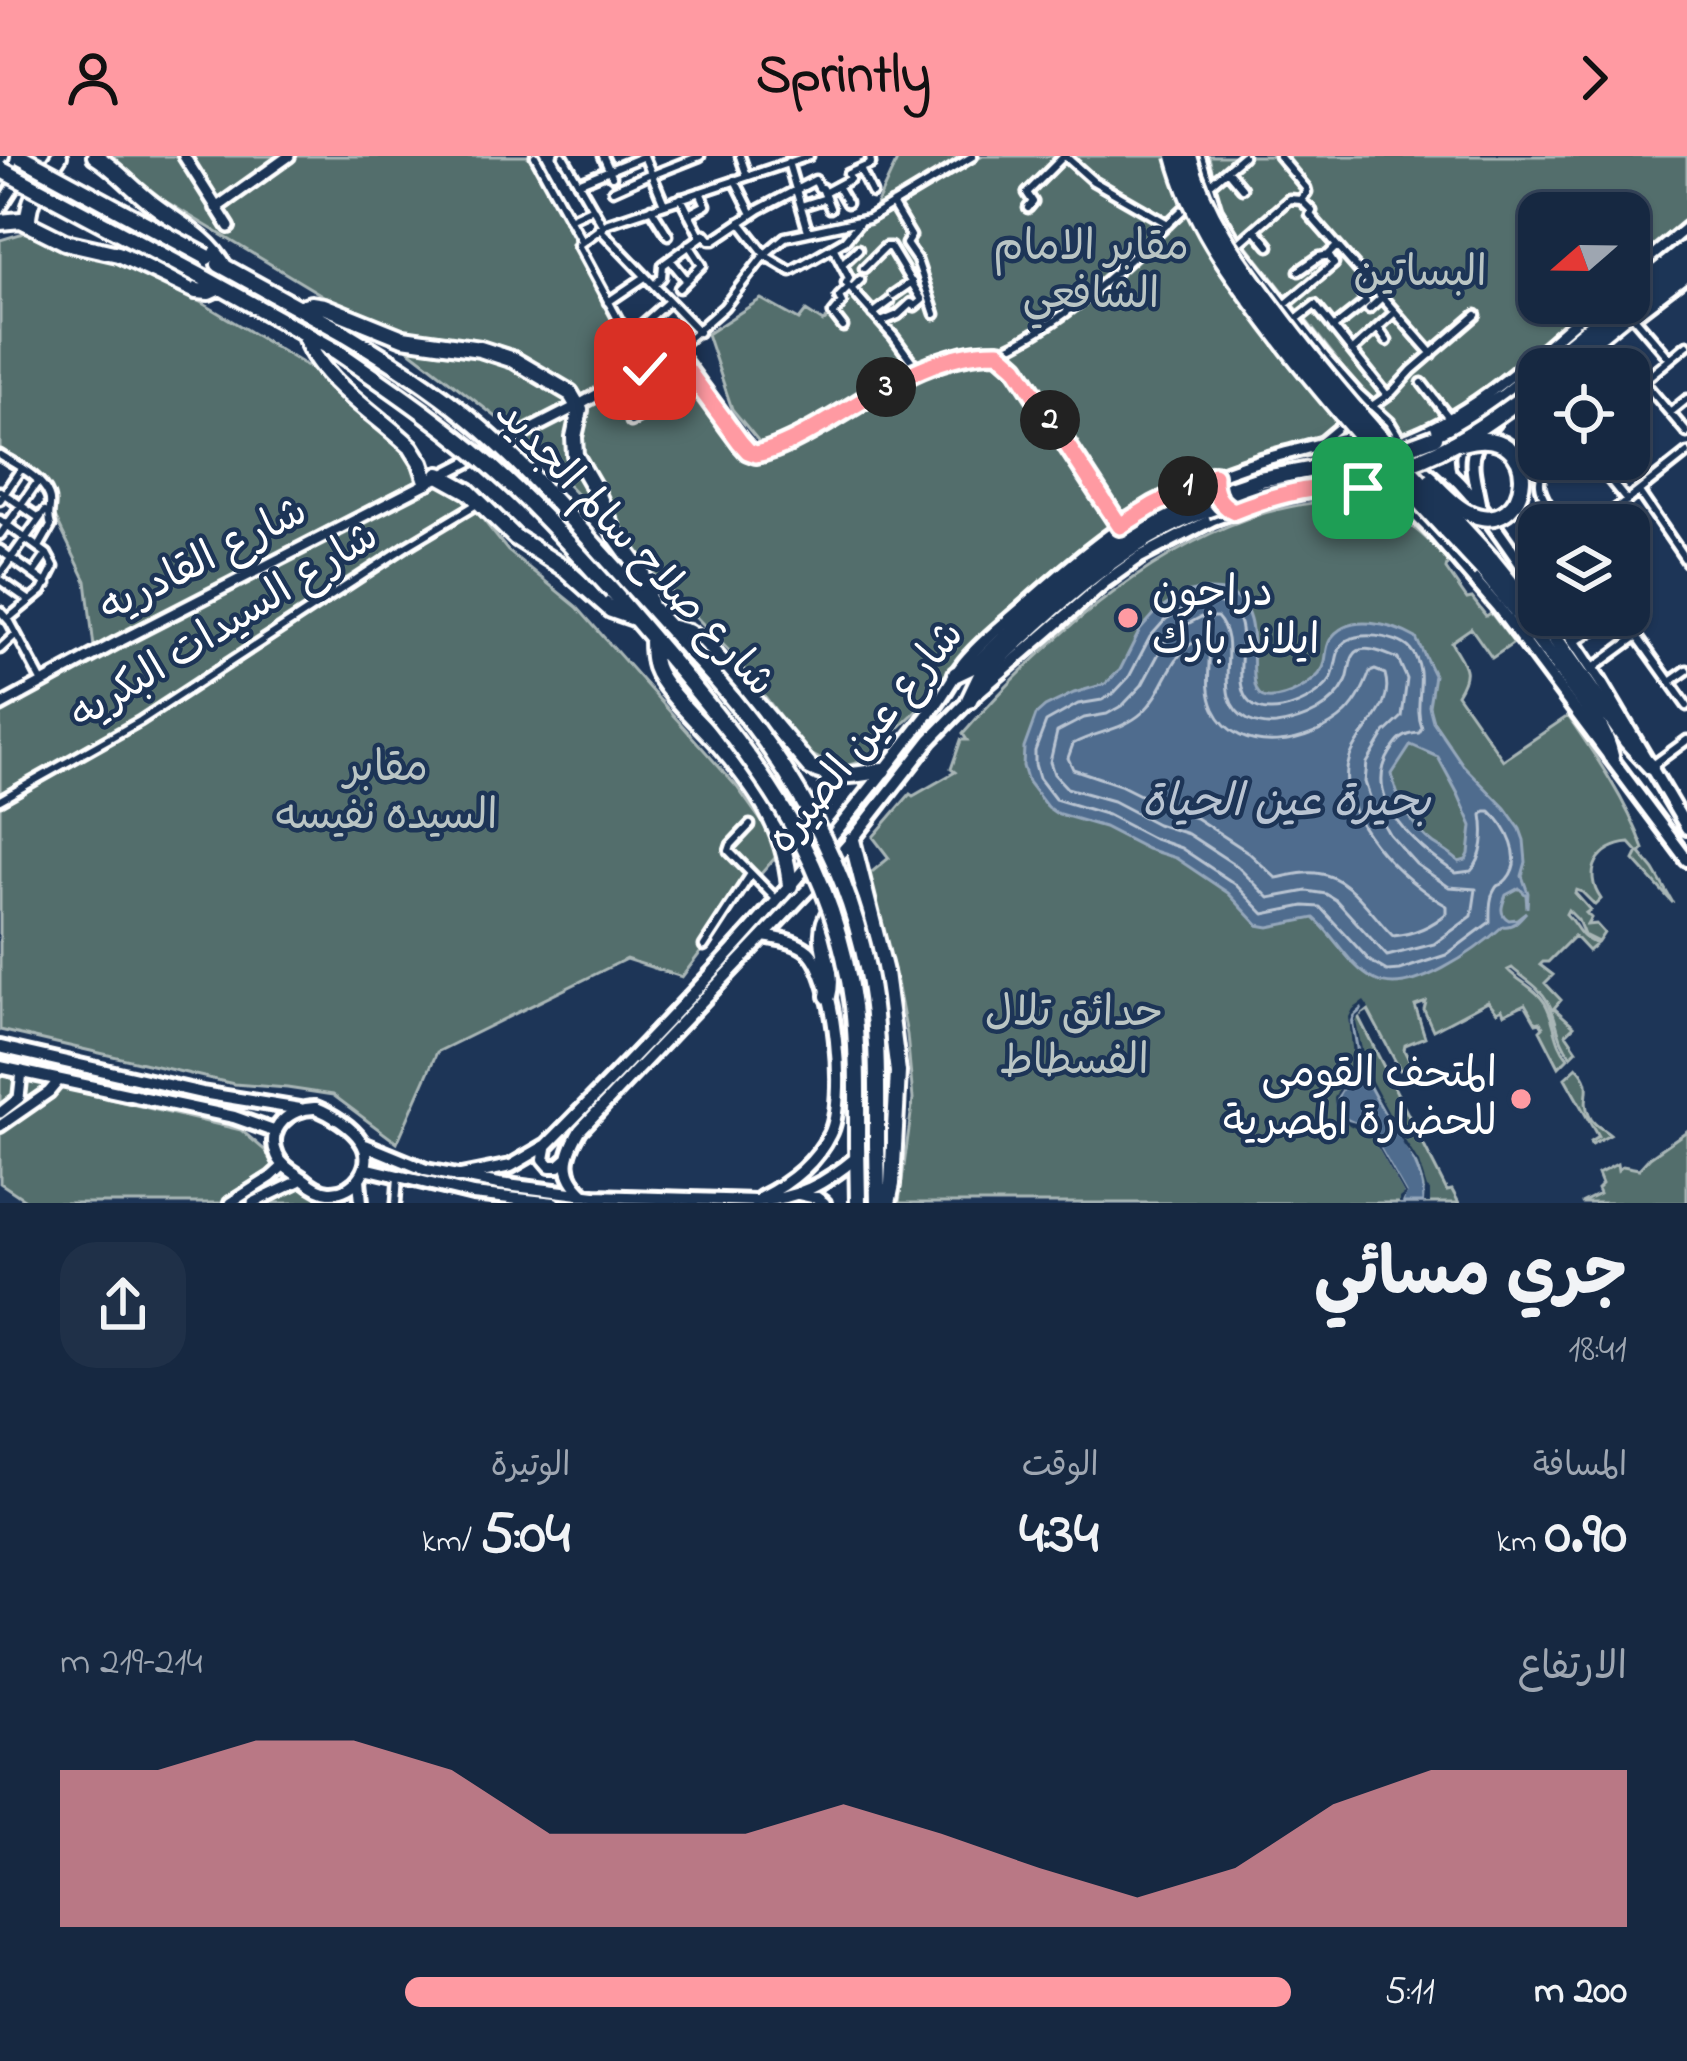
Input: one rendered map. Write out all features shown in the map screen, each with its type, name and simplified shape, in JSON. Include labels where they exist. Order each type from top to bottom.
[{"type":"highway","name":"شارع صلاح سالم الجديد","points":[[20,156],[346,334],[471,419],[532,477],[731,697],[782,767],[814,824],[850,904],[863,948],[877,1061],[878,1203]]},
{"type":"highway","points":[[14,222],[28,209],[59,156]]},
{"type":"highway","points":[[95,156],[201,237],[224,266]]},
{"type":"highway","points":[[1173,156],[1201,227],[1246,295],[1331,404],[1552,634],[1627,742],[1651,767]]},
{"type":"highway","points":[[1189,156],[1205,205],[1231,250],[1316,364],[1396,442],[1593,716],[1611,756]]},
{"type":"highway","name":"شارع صلاح سالم الجديد","points":[[0,169],[336,351],[436,421],[528,500],[732,733],[771,787],[806,850],[842,950],[853,1006],[858,1203]]},
{"type":"highway","points":[[3,203],[14,222],[65,242],[128,258],[196,291],[220,287]]},
{"type":"highway","points":[[1650,279],[1687,248]]},
{"type":"highway","points":[[1587,348],[1687,263]]},
{"type":"highway","points":[[298,308],[324,306],[403,338],[501,355],[570,393],[579,405],[573,443],[577,461],[616,537],[642,573],[650,606]]},
{"type":"highway","points":[[956,674],[977,664],[1096,556],[1136,530],[1178,508],[1241,485],[1381,457],[1435,437],[1505,395],[1594,324]]},
{"type":"highway","points":[[304,333],[323,370],[411,447],[433,478],[454,482],[515,537],[566,569],[611,610],[634,618]]},
{"type":"highway","points":[[1440,450],[1518,401]]},
{"type":"highway","points":[[968,700],[985,673],[1126,550],[1163,528],[1245,496],[1366,475],[1404,465],[1440,450],[1475,440],[1505,446],[1516,455],[1523,484],[1518,499],[1494,516],[1470,514],[1455,504],[1407,459],[1396,442]]},
{"type":"highway","points":[[669,627],[700,639],[810,767],[829,775],[850,776],[884,770]]},
{"type":"highway","points":[[652,639],[653,660],[661,678],[735,764],[780,834],[790,886]]},
{"type":"highway","points":[[780,834],[797,826],[826,795],[829,775]]},
{"type":"highway","points":[[852,840],[888,986],[898,1072],[888,1203]]},
{"type":"highway","points":[[828,996],[831,979],[821,935],[823,922],[844,895],[859,897],[870,910]]},
{"type":"main road","points":[[1479,507],[1471,460],[1498,418]]},
{"type":"main road","name":"شارع عين الصيره","points":[[456,1177],[511,1166],[547,1144],[790,886],[968,657],[1084,553],[1154,505],[1214,475],[1356,437],[1396,442]]},
{"type":"main road","points":[[1396,442],[1428,455],[1451,476],[1518,562]]},
{"type":"main road","points":[[1312,447],[1323,466],[1323,488]]},
{"type":"main road","points":[[1214,475],[1215,493],[1234,511]]},
{"type":"main road","points":[[1409,508],[1428,510],[1441,503],[1451,476]]},
{"type":"main road","name":"شارع عين الصيره","points":[[568,1158],[580,1130],[852,840],[930,740],[968,700],[1122,570],[1190,530],[1275,497],[1323,488],[1363,488],[1409,508]]},
{"type":"main road","points":[[1409,508],[1484,589],[1687,860]]},
{"type":"main road","points":[[1571,636],[1687,828]]},
{"type":"main road","points":[[755,1201],[802,1170],[822,1147],[838,1106],[822,973],[809,952],[764,936]]},
{"type":"main road","points":[[0,1047],[202,1093],[316,1108],[363,1144],[362,1203]]},
{"type":"main road","points":[[0,1067],[219,1114],[276,1132]]},
{"type":"main road","points":[[299,1109],[276,1132],[275,1150],[284,1165],[340,1197],[362,1173]]},
{"type":"main road","points":[[363,1144],[408,1164],[456,1177],[585,1195],[755,1201],[800,1194],[827,1181],[857,1151]]},
{"type":"main road","points":[[547,1144],[543,1156],[547,1165],[559,1166],[568,1158]]},
{"type":"main road","points":[[568,1158],[572,1182],[585,1195]]},
{"type":"main road","points":[[362,1173],[399,1174],[473,1194],[554,1203]]},
{"type":"main road","points":[[800,1194],[824,1203]]},
{"type":"street","points":[[3,203],[33,156]]},
{"type":"street","points":[[184,156],[229,227]]},
{"type":"street","points":[[216,208],[290,156]]},
{"type":"street","points":[[535,156],[645,369]]},
{"type":"street","points":[[563,156],[601,227],[699,332]]},
{"type":"street","points":[[603,156],[611,173]]},
{"type":"street","points":[[578,183],[644,156],[664,204]]},
{"type":"street","points":[[740,156],[747,176]]},
{"type":"street","points":[[773,156],[777,166]]},
{"type":"street","points":[[580,244],[601,227],[809,156]]},
{"type":"street","points":[[801,206],[871,164],[870,156]]},
{"type":"street","points":[[740,222],[765,255],[791,271],[844,240],[860,222],[973,156]]},
{"type":"street","points":[[1028,208],[1033,202],[1027,193],[1064,156],[1093,181],[1168,224]]},
{"type":"street","points":[[1173,156],[1188,205],[1224,271],[1340,418],[1340,426],[1312,447]]},
{"type":"street","points":[[1202,156],[1217,209],[1238,244],[1338,371],[1390,422],[1396,442],[1450,419],[1572,324]]},
{"type":"street","points":[[860,222],[785,237],[724,307],[674,352],[748,451],[756,454],[808,433],[919,370],[958,355],[999,352],[1043,330],[1121,267],[1243,156]]},
{"type":"street","points":[[1279,156],[1306,188],[1301,200]]},
{"type":"street","points":[[613,190],[696,157]]},
{"type":"street","points":[[792,159],[808,231]]},
{"type":"street","points":[[860,169],[872,193]]},
{"type":"street","points":[[1227,170],[1242,188]]},
{"type":"street","points":[[735,180],[752,214]]},
{"type":"street","points":[[653,285],[663,275],[662,267],[700,236],[714,240],[815,180],[830,208]]},
{"type":"street","points":[[837,186],[847,203]]},
{"type":"street","points":[[689,214],[706,205],[700,192]]},
{"type":"street","points":[[681,198],[700,236]]},
{"type":"street","points":[[1238,244],[1288,199],[1301,200],[1432,354]]},
{"type":"street","points":[[892,204],[911,236],[906,244],[917,260],[925,298]]},
{"type":"street","points":[[569,219],[593,208]]},
{"type":"street","points":[[651,208],[668,236]]},
{"type":"street","points":[[644,228],[658,219]]},
{"type":"street","points":[[1650,257],[1687,226]]},
{"type":"street","points":[[1255,229],[1268,246]]},
{"type":"street","points":[[679,288],[703,264],[689,245]]},
{"type":"street","points":[[1299,271],[1337,246]]},
{"type":"street","points":[[833,247],[850,278],[846,283],[919,370]]},
{"type":"street","points":[[864,268],[890,247],[935,314]]},
{"type":"street","points":[[842,264],[858,249]]},
{"type":"street","points":[[1286,305],[1334,264],[1329,255]]},
{"type":"street","points":[[670,260],[684,277]]},
{"type":"street","points":[[1650,303],[1687,275]]},
{"type":"street","points":[[608,302],[646,277]]},
{"type":"street","points":[[843,327],[832,314],[842,304],[839,297],[860,280]]},
{"type":"street","points":[[873,314],[912,282]]},
{"type":"street","points":[[1334,328],[1366,302],[1361,292],[1370,283]]},
{"type":"street","points":[[1370,309],[1382,297]]},
{"type":"street","points":[[880,322],[925,298]]},
{"type":"street","points":[[628,337],[670,301]]},
{"type":"street","points":[[1297,320],[1313,305],[1390,394]]},
{"type":"street","points":[[1352,351],[1395,312]]},
{"type":"street","points":[[1372,406],[1476,315]]},
{"type":"street","points":[[1590,348],[1622,324]]},
{"type":"street","points":[[1640,324],[1670,359]]},
{"type":"street","points":[[1378,328],[1388,340]]},
{"type":"street","points":[[1650,375],[1687,345]]},
{"type":"street","name":"شارع القادريه","points":[[0,706],[674,352]]},
{"type":"street","points":[[999,352],[1016,367],[1120,526]]},
{"type":"street","points":[[1422,382],[1450,419]]},
{"type":"street","points":[[631,422],[698,386]]},
{"type":"street","points":[[1650,389],[1687,434]]},
{"type":"street","points":[[1670,413],[1687,399]]},
{"type":"street","points":[[1451,476],[1448,450],[1455,435],[1476,422],[1498,418],[1518,403]]},
{"type":"street","points":[[1624,504],[1687,453]]},
{"type":"street","points":[[1,458],[38,481],[47,493],[51,526],[39,547]]},
{"type":"street","points":[[21,469],[1,495],[39,518]]},
{"type":"street","points":[[1610,480],[1628,501]]},
{"type":"street","points":[[0,535],[4,522],[38,481]]},
{"type":"street","points":[[1639,492],[1687,562]]},
{"type":"street","name":"شارع السيدات البكريه","points":[[0,800],[140,722],[480,502]]},
{"type":"street","points":[[30,601],[0,577],[51,503]]},
{"type":"street","points":[[4,522],[47,554],[54,567],[47,584],[30,601],[3,616],[42,682]]},
{"type":"street","points":[[0,550],[47,584]]},
{"type":"street","points":[[33,574],[47,554]]},
{"type":"street","points":[[0,649],[16,634]]},
{"type":"street","points":[[1575,642],[1585,636]]},
{"type":"street","points":[[1592,669],[1637,636],[1687,706]]},
{"type":"street","points":[[1670,682],[1687,670]]},
{"type":"street","points":[[1651,767],[1687,740]]},
{"type":"street","points":[[750,825],[729,848],[777,900]]},
{"type":"street","points":[[704,946],[752,874]]},
{"type":"street","points":[[0,1113],[19,1098],[22,1071]]},
{"type":"street","points":[[0,1126],[59,1080]]},
{"type":"street","points":[[230,1203],[284,1165]]},
{"type":"street","points":[[396,1203],[399,1174]]},
{"type":"street","points":[[253,1203],[303,1179]]},
{"type":"green space","points":[[108,156],[528,156],[638,366],[513,430],[395,339],[165,201]]},
{"type":"green space","name":"مقابر الامام الشافعي","points":[[899,156],[1168,156],[1184,197],[1304,379],[1340,423],[1296,447],[1214,469],[1121,520],[1014,359],[978,348],[761,444],[732,409],[707,334],[761,299],[799,320],[806,311],[823,322],[843,306],[853,238],[868,223]]},
{"type":"green space","name":"البساتين","points":[[1209,156],[1687,156],[1687,226],[1650,257],[1650,192],[1518,192],[1518,324],[1568,324],[1537,348],[1518,348],[1518,363],[1454,414],[1401,441],[1243,240],[1219,201]]},
{"type":"green space","points":[[30,231],[66,247],[142,267],[315,371],[427,475],[94,647],[86,581],[34,473],[0,450],[0,240]]},
{"type":"green space","points":[[964,355],[1001,355],[1010,362],[1116,527],[1083,552],[864,761],[845,766],[831,765],[807,752],[735,657],[521,437],[672,362],[756,456],[884,399],[937,365]]},
{"type":"green space","name":"مقابر السيده نفيسه","points":[[438,483],[465,497],[508,551],[577,607],[737,787],[782,850],[682,977],[626,959],[437,1052],[397,1143],[333,1095],[234,1084],[0,1030],[0,712],[424,484]]},
{"type":"green space","name":"حدائق تلال الفسطاط","points":[[1345,501],[1363,510],[1365,503],[1411,526],[1448,561],[1446,569],[1467,599],[1472,598],[1486,616],[1491,613],[1514,643],[1492,658],[1471,628],[1451,642],[1465,672],[1457,694],[1503,760],[1568,716],[1620,796],[1644,849],[1640,853],[1673,903],[1634,860],[1638,852],[1630,843],[1610,849],[1597,862],[1593,879],[1601,899],[1595,905],[1576,890],[1590,910],[1587,925],[1596,924],[1604,933],[1598,942],[1584,935],[1568,910],[1566,914],[1582,934],[1596,944],[1588,951],[1574,936],[1540,965],[1553,975],[1545,983],[1561,1000],[1554,1008],[1574,1026],[1566,1034],[1577,1050],[1571,1056],[1544,996],[1512,968],[1508,970],[1545,1003],[1568,1058],[1559,1067],[1540,1030],[1543,1027],[1525,1004],[1504,1014],[1488,1001],[1433,1030],[1424,1010],[1426,1002],[1415,1006],[1425,1037],[1405,1045],[1411,1064],[1400,1070],[1368,1010],[1358,1016],[1447,1191],[1452,1190],[1459,1203],[899,1203],[913,1099],[896,977],[868,875],[889,858],[873,837],[910,794],[955,772],[951,769],[961,740],[967,740],[963,734],[999,694],[1133,578],[1236,523],[1290,507]]},
{"type":"green space","points":[[1577,1067],[1586,1081],[1589,1115],[1610,1135],[1591,1145],[1598,1137],[1565,1078]]},
{"type":"green space","points":[[0,1073],[241,1130],[327,1203],[30,1203],[0,1183]]},
{"type":"green space","points":[[1687,1131],[1687,1203],[1581,1203],[1599,1194],[1598,1174],[1617,1164],[1618,1170],[1623,1166],[1639,1169]]},
{"type":"water","name":"بحيرة عين الحياة","points":[[1221,590],[1241,602],[1252,633],[1255,683],[1267,698],[1290,693],[1314,679],[1323,668],[1330,640],[1348,626],[1383,625],[1416,638],[1434,675],[1429,706],[1433,721],[1463,765],[1520,829],[1526,862],[1522,876],[1528,893],[1527,908],[1526,895],[1519,888],[1506,895],[1502,909],[1509,920],[1526,912],[1513,924],[1503,926],[1443,968],[1390,984],[1358,968],[1314,918],[1258,925],[1228,893],[1176,858],[1047,807],[1028,782],[1023,766],[1036,715],[1074,693],[1105,684],[1120,670],[1140,630],[1157,611],[1186,593]],"holes":[[[1411,745],[1438,757],[1472,826],[1469,854],[1459,862],[1413,822],[1392,774]]]},
{"type":"water","points":[[1362,1007],[1354,1023],[1365,1073],[1418,1170],[1424,1203],[1402,1203],[1405,1193],[1367,1126],[1349,1121],[1337,1108],[1338,1096],[1356,1065],[1351,1021]]},
{"type":"pier","points":[[1364,1001],[1369,1008],[1356,1022],[1367,1072],[1419,1163],[1430,1203],[1424,1203],[1418,1165],[1363,1071],[1354,1023],[1362,1007],[1351,1021],[1354,1071],[1336,1104],[1348,1121],[1367,1126],[1406,1194],[1402,1203],[1399,1198],[1404,1194],[1366,1127],[1349,1125],[1335,1110],[1334,1097],[1353,1058],[1349,1017]]},
{"type":"place","name":"دراجون ايلاند بارك","points":[[1128,618]]},
{"type":"place","name":"المتحف القومى للحضارة المصرية","points":[[1521,1099]]},
{"type":"route","points":[[645,369],[674,352],[740,442],[756,454],[808,433],[931,364],[973,352],[999,352],[1012,361],[1120,526],[1214,475],[1215,493],[1234,511],[1323,488],[1363,488]]}]
